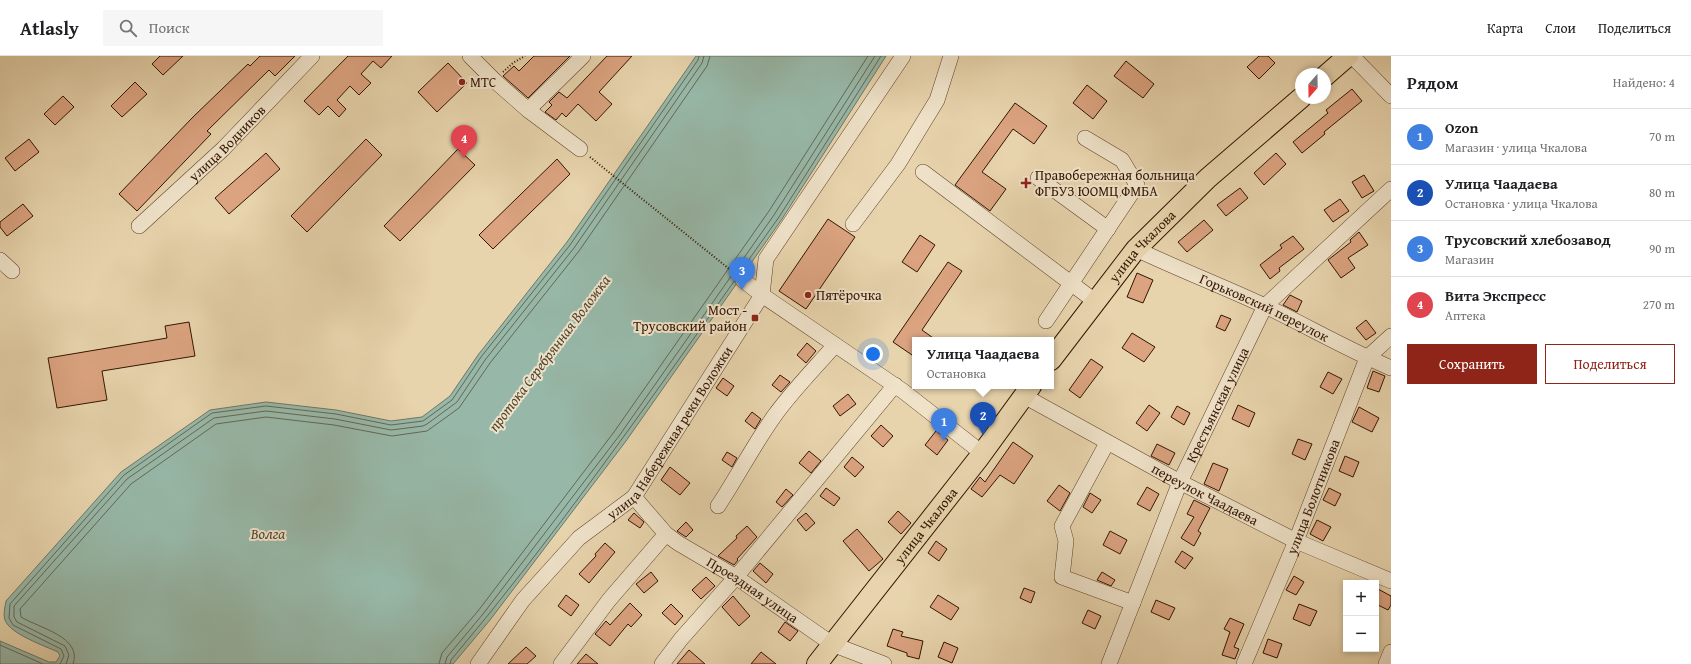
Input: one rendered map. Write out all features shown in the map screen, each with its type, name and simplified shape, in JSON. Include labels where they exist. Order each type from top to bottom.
[{"type":"main road","points":[[1331,71],[1348,56]]},
{"type":"main road","name":"улица Чкалова","points":[[1054,356],[1136,249],[1208,178],[1295,103]]},
{"type":"main road","name":"улица Чкалова","points":[[817,664],[982,453],[1027,391]]},
{"type":"street","name":"улица Водников","points":[[139,226],[223,148],[312,56]]},
{"type":"street","points":[[470,56],[495,81],[528,110],[580,149]]},
{"type":"street","points":[[528,110],[582,56]]},
{"type":"street","name":"улица Набережная реки Воложки","points":[[478,664],[523,600],[580,538],[634,497],[762,295],[766,259],[903,56]]},
{"type":"street","points":[[853,224],[898,164],[937,100],[951,56]]},
{"type":"street","points":[[1352,56],[1391,96]]},
{"type":"street","points":[[1046,321],[1136,185],[1122,160],[1085,138]]},
{"type":"street","points":[[923,172],[1096,302]]},
{"type":"street","points":[[1038,178],[1108,229]]},
{"type":"street","name":"Крестьянская улица","points":[[1109,664],[1180,482],[1265,306],[1391,189]]},
{"type":"street","name":"Горьковский переулок","points":[[1136,249],[1265,306],[1366,358],[1391,368]]},
{"type":"street","points":[[0,260],[12,271]]},
{"type":"street","points":[[743,280],[762,295],[895,385],[982,453]]},
{"type":"street","name":"улица Болотникова","points":[[1244,664],[1296,541],[1366,358],[1391,336]]},
{"type":"street","points":[[718,506],[749,454],[776,414],[835,345]]},
{"type":"street","points":[[662,664],[681,639],[736,577],[895,385]]},
{"type":"street","name":"переулок Чаадаева","points":[[1027,391],[1107,443],[1180,482],[1296,541],[1391,581]]},
{"type":"street","points":[[1107,443],[1062,526],[1066,541],[1062,577],[1133,603]]},
{"type":"street","name":"Проездная улица","points":[[634,497],[666,534],[736,577],[832,644],[884,664]]},
{"type":"street","points":[[561,664],[609,600],[666,534]]},
{"type":"street","points":[[1386,664],[1391,652]]},
{"type":"path","points":[[495,81],[511,64],[524,56]]},
{"type":"path","points":[[580,149],[743,280]]},
{"type":"water","name":"Волга","points":[[696,56],[886,56],[782,219],[626,441],[490,620],[453,664],[0,664],[0,641],[49,662],[56,662],[60,656],[58,652],[28,639],[8,625],[4,615],[6,601],[121,472],[210,410],[266,402],[336,410],[391,421],[422,417],[450,396],[478,355],[567,242]]},
{"type":"building","points":[[160,56],[183,56],[163,75],[152,64]]},
{"type":"building","points":[[260,56],[295,56],[275,76],[269,70],[207,131],[211,134],[137,211],[119,194],[193,117],[248,64],[250,66]]},
{"type":"building","points":[[348,56],[392,56],[381,68],[373,61],[361,74],[371,83],[359,95],[350,86],[337,100],[346,109],[339,117],[328,106],[319,115],[304,101]]},
{"type":"building","points":[[534,56],[570,56],[528,98],[503,76],[514,66],[519,71]]},
{"type":"building","points":[[607,56],[632,56],[599,92],[612,104],[596,121],[578,104],[566,117],[562,113],[556,120],[545,112],[552,105],[549,102],[559,92],[567,98]]},
{"type":"building","points":[[1259,56],[1268,56],[1275,63],[1259,79],[1247,67]]},
{"type":"building","points":[[1126,61],[1154,84],[1143,98],[1114,76]]},
{"type":"building","points":[[448,63],[467,83],[437,112],[418,92]]},
{"type":"building","points":[[135,82],[147,94],[122,117],[111,106]]},
{"type":"building","points":[[1087,85],[1107,101],[1093,119],[1073,103]]},
{"type":"building","points":[[1352,89],[1362,101],[1324,132],[1325,134],[1302,153],[1293,142],[1328,113],[1326,110]]},
{"type":"building","points":[[63,96],[74,107],[55,125],[44,114]]},
{"type":"building","points":[[1015,103],[1047,126],[1034,144],[1013,129],[982,172],[1006,189],[990,211],[955,185]]},
{"type":"building","points":[[29,139],[39,152],[15,171],[5,158]]},
{"type":"building","points":[[366,139],[382,155],[307,232],[291,216]]},
{"type":"building","points":[[458,149],[475,165],[400,241],[384,226]]},
{"type":"building","points":[[266,153],[280,169],[229,214],[215,198]]},
{"type":"building","points":[[1276,153],[1286,164],[1264,185],[1254,173]]},
{"type":"building","points":[[557,159],[570,174],[493,249],[479,235]]},
{"type":"building","points":[[1364,175],[1374,191],[1362,198],[1352,182]]},
{"type":"building","points":[[1240,188],[1248,198],[1226,216],[1217,205]]},
{"type":"building","points":[[1340,199],[1349,211],[1333,222],[1324,210]]},
{"type":"building","points":[[23,204],[33,216],[7,236],[0,227],[0,222]]},
{"type":"building","points":[[828,219],[855,237],[806,309],[779,291]]},
{"type":"building","points":[[1204,220],[1213,230],[1187,252],[1178,242]]},
{"type":"building","points":[[1359,232],[1368,245],[1348,258],[1355,268],[1341,278],[1328,260],[1351,242],[1350,240]]},
{"type":"building","points":[[920,235],[935,245],[917,272],[902,262]]},
{"type":"building","points":[[1293,236],[1304,249],[1279,268],[1280,271],[1270,279],[1260,265],[1282,248],[1280,245]]},
{"type":"building","points":[[948,262],[962,271],[922,330],[932,337],[912,337],[912,355],[893,342]]},
{"type":"building","points":[[1137,273],[1153,280],[1143,303],[1127,297]]},
{"type":"building","points":[[1290,295],[1302,301],[1297,312],[1283,305]]},
{"type":"building","points":[[1221,315],[1231,319],[1225,331],[1216,327]]},
{"type":"building","points":[[1366,320],[1376,333],[1366,340],[1356,328]]},
{"type":"building","points":[[189,322],[195,356],[102,371],[107,400],[57,408],[48,358],[167,338],[165,326]]},
{"type":"building","points":[[1132,333],[1155,347],[1144,362],[1122,348]]},
{"type":"building","points":[[807,343],[816,351],[806,363],[797,355]]},
{"type":"building","points":[[1091,359],[1103,367],[1080,398],[1069,390]]},
{"type":"building","points":[[1373,371],[1385,376],[1379,392],[1367,388]]},
{"type":"building","points":[[1328,372],[1342,379],[1333,394],[1320,387]]},
{"type":"building","points":[[780,375],[790,382],[781,392],[772,385]]},
{"type":"building","points":[[723,378],[734,386],[727,396],[716,388]]},
{"type":"building","points":[[848,394],[856,404],[840,416],[833,406]]},
{"type":"building","points":[[1149,405],[1160,413],[1147,431],[1136,423]]},
{"type":"building","points":[[1238,405],[1255,413],[1249,427],[1232,419]]},
{"type":"building","points":[[1177,406],[1190,413],[1184,425],[1171,417]]},
{"type":"building","points":[[1359,407],[1379,418],[1372,432],[1352,422]]},
{"type":"building","points":[[752,412],[761,419],[755,429],[745,421]]},
{"type":"building","points":[[881,425],[893,436],[883,447],[871,436]]},
{"type":"building","points":[[936,431],[948,440],[937,455],[925,445]]},
{"type":"building","points":[[1298,439],[1312,444],[1305,460],[1292,454]]},
{"type":"building","points":[[1013,442],[1033,456],[1014,484],[1000,475],[982,497],[971,489],[980,477],[985,482]]},
{"type":"building","points":[[1157,444],[1175,453],[1169,465],[1151,456]]},
{"type":"building","points":[[809,451],[821,461],[811,473],[799,463]]},
{"type":"building","points":[[727,452],[737,458],[732,467],[722,460]]},
{"type":"building","points":[[1345,456],[1359,462],[1353,477],[1339,471]]},
{"type":"building","points":[[852,457],[864,467],[855,477],[844,467]]},
{"type":"building","points":[[1213,463],[1228,469],[1219,491],[1204,484]]},
{"type":"building","points":[[670,467],[690,483],[680,495],[661,480]]},
{"type":"building","points":[[1059,485],[1070,493],[1060,511],[1047,501]]},
{"type":"building","points":[[1147,487],[1159,494],[1150,511],[1137,504]]},
{"type":"building","points":[[826,488],[840,498],[834,506],[820,496]]},
{"type":"building","points":[[1329,488],[1341,494],[1335,506],[1323,500]]},
{"type":"building","points":[[786,489],[793,495],[782,507],[776,502]]},
{"type":"building","points":[[1090,493],[1101,500],[1092,513],[1083,507]]},
{"type":"building","points":[[1194,500],[1210,508],[1198,531],[1201,533],[1194,546],[1181,538],[1194,517],[1187,514]]},
{"type":"building","points":[[898,511],[911,523],[901,534],[888,522]]},
{"type":"building","points":[[634,513],[644,522],[640,528],[628,520]]},
{"type":"building","points":[[806,513],[815,523],[806,531],[797,520]]},
{"type":"building","points":[[1317,520],[1331,527],[1323,541],[1310,534]]},
{"type":"building","points":[[686,522],[693,530],[686,537],[677,531]]},
{"type":"building","points":[[747,526],[757,537],[737,559],[738,560],[734,565],[718,556],[737,538],[736,536]]},
{"type":"building","points":[[857,529],[883,559],[869,571],[843,541]]},
{"type":"building","points":[[1110,531],[1127,540],[1120,554],[1103,545]]},
{"type":"building","points":[[936,541],[947,549],[939,561],[928,553]]},
{"type":"building","points":[[605,543],[615,552],[589,583],[579,574],[596,556],[595,554]]},
{"type":"building","points":[[1182,551],[1193,558],[1185,569],[1175,562]]},
{"type":"building","points":[[760,563],[773,574],[766,583],[753,571]]},
{"type":"building","points":[[651,572],[658,581],[644,593],[636,584]]},
{"type":"building","points":[[1102,572],[1115,580],[1111,586],[1097,580]]},
{"type":"building","points":[[1294,576],[1304,582],[1296,595],[1286,590]]},
{"type":"building","points":[[706,577],[715,586],[701,599],[692,590]]},
{"type":"building","points":[[1024,588],[1035,592],[1031,603],[1020,598]]},
{"type":"building","points":[[1379,590],[1391,596],[1391,605],[1388,610],[1379,606]]},
{"type":"building","points":[[566,595],[579,605],[571,616],[558,606]]},
{"type":"building","points":[[938,595],[959,608],[951,620],[930,607]]},
{"type":"building","points":[[733,596],[750,616],[739,626],[722,607]]},
{"type":"building","points":[[1156,600],[1175,608],[1169,620],[1151,612]]},
{"type":"building","points":[[630,603],[642,615],[631,627],[628,624],[610,646],[595,634],[606,621],[610,625]]},
{"type":"building","points":[[671,604],[683,616],[675,625],[662,613]]},
{"type":"building","points":[[1299,604],[1317,611],[1310,626],[1293,619]]},
{"type":"building","points":[[1088,610],[1101,616],[1095,629],[1082,623]]},
{"type":"building","points":[[1230,618],[1244,624],[1234,647],[1239,649],[1235,659],[1222,655],[1230,632],[1224,629]]},
{"type":"building","points":[[785,622],[798,631],[790,641],[778,632]]},
{"type":"building","points":[[893,629],[903,632],[901,636],[923,641],[919,659],[907,656],[907,653],[887,646]]},
{"type":"building","points":[[1268,639],[1282,644],[1277,658],[1263,653]]},
{"type":"building","points":[[944,642],[958,648],[952,663],[938,657]]},
{"type":"building","points":[[526,647],[536,656],[527,664],[508,664]]},
{"type":"building","points":[[689,650],[705,664],[677,664]]},
{"type":"building","points":[[761,652],[776,664],[751,664]]},
{"type":"building","points":[[586,654],[598,664],[577,664]]},
{"type":"place","name":"МТС","points":[[462,82]]},
{"type":"place","name":"Вита Экспресс","points":[[464,158]]},
{"type":"place","name":"Правобережная больница ФГБУЗ ЮОМЦ ФМБА","points":[[1026,183]]},
{"type":"place","name":"Трусовский хлебозавод","points":[[742,290]]},
{"type":"place","name":"Пятёрочка","points":[[808,295]]},
{"type":"place","name":"Мост - Трусовский район","points":[[755,318]]},
{"type":"place","name":"Улица Чаадаева","points":[[983,435]]},
{"type":"place","name":"Ozon","points":[[944,441]]},
{"type":"water label","name":"протока Серебрянная Воложка","points":[[549,353]]}]
